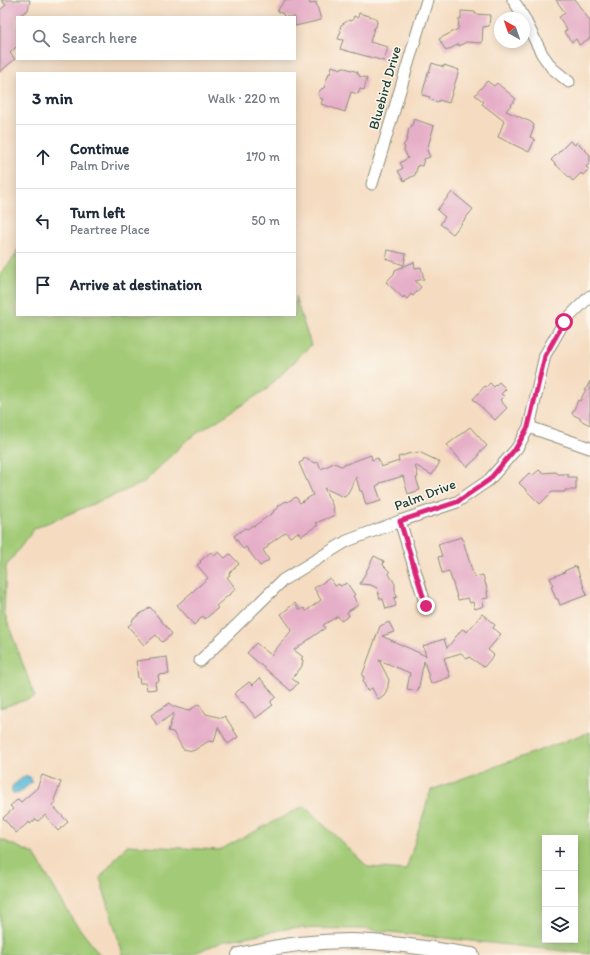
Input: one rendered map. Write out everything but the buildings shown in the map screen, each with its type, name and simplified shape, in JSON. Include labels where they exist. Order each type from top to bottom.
[{"type":"main road","points":[[239,955],[286,946],[350,941],[412,946],[472,955]]},
{"type":"street","name":"Bluebird Drive","points":[[372,184],[427,0]]},
{"type":"street","points":[[513,0],[521,12]]},
{"type":"street","points":[[530,30],[542,54],[552,68],[569,82]]},
{"type":"street","name":"Palm Drive","points":[[200,661],[283,580],[347,541],[457,502],[489,480],[516,448],[528,427],[545,356],[564,322],[590,296]]},
{"type":"street","points":[[528,427],[590,448]]},
{"type":"street","points":[[400,521],[426,606]]},
{"type":"green space","points":[[16,255],[16,316],[296,316],[296,300],[311,345],[267,389],[188,439],[143,483],[35,528],[6,566],[4,613],[35,697],[0,708],[0,274]]},
{"type":"green space","points":[[590,732],[590,954],[363,929],[291,928],[224,941],[190,955],[123,955],[100,878],[127,845],[219,850],[304,806],[368,867],[406,870],[431,790]]},
{"type":"green space","points":[[0,839],[34,854],[73,920],[100,955],[0,955]]},
{"type":"water","points":[[26,775],[32,779],[32,782],[18,794],[16,792],[14,794],[11,790],[13,788],[11,787]]},
{"type":"route","points":[[426,606],[400,521],[457,502],[489,480],[516,448],[528,427],[545,356],[564,322]]}]
